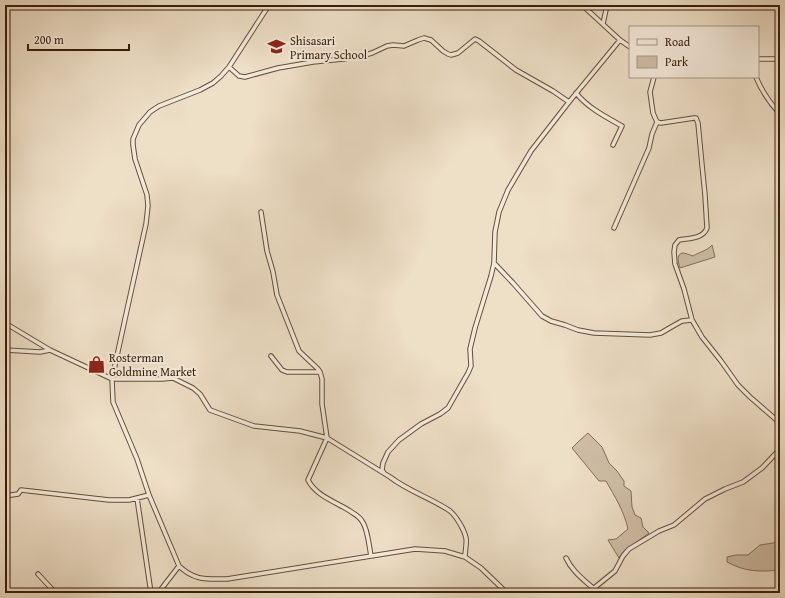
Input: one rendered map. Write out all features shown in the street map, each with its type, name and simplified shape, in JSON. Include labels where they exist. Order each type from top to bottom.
[{"type":"street","points":[[269,5],[230,67],[222,76],[206,86],[155,108],[142,120],[134,135],[133,146],[135,159],[148,200],[146,224],[112,379],[114,402],[137,459],[149,495],[178,566],[186,573],[196,577],[206,579],[227,579],[415,550],[445,551],[465,556],[481,568],[507,593]]},
{"type":"street","points":[[582,5],[620,40],[629,46]]},
{"type":"street","points":[[603,24],[608,5]]},
{"type":"street","points":[[230,67],[239,76],[245,77],[278,68],[313,62],[344,60],[361,56],[387,46],[404,46],[424,38],[431,40],[443,52],[451,55],[458,53],[473,40],[477,39],[516,70],[569,102]]},
{"type":"street","points":[[384,474],[382,470],[383,462],[388,452],[399,440],[421,424],[448,408],[468,373],[471,366],[470,349],[475,328],[494,264],[495,232],[499,212],[506,194],[531,150],[620,40]]},
{"type":"street","points":[[759,59],[780,59]]},
{"type":"street","points":[[614,228],[649,148],[652,134],[657,122],[653,113],[650,92],[654,78]]},
{"type":"street","points":[[756,78],[767,100],[780,114]]},
{"type":"street","points":[[576,93],[590,107],[622,126],[612,145]]},
{"type":"street","points":[[657,122],[661,123],[694,118],[697,120],[707,228],[701,236],[679,240],[675,245],[674,252],[675,264],[684,289],[692,320],[738,385],[780,423]]},
{"type":"street","points":[[261,212],[267,251],[273,272],[277,296],[299,351],[318,369],[322,378],[322,404],[327,438],[308,480],[316,490],[326,498],[358,516],[363,522],[371,556]]},
{"type":"street","points":[[494,264],[542,316],[578,330],[594,333],[650,335],[660,333],[672,326],[692,320]]},
{"type":"street","points":[[5,323],[50,350],[112,379],[173,378],[193,388],[200,394],[210,410],[254,426],[300,431],[327,438],[399,484],[451,512],[460,524],[466,538],[465,556]]},
{"type":"street","points":[[5,350],[40,352],[50,350]]},
{"type":"street","points":[[271,356],[282,370],[287,372],[320,372]]},
{"type":"street","points":[[588,593],[616,571],[623,556],[629,549],[659,531],[674,525],[705,499],[743,482],[762,468],[780,450]]},
{"type":"street","points":[[5,496],[18,494],[21,490],[109,500],[129,500],[149,495]]},
{"type":"street","points":[[107,593],[151,593],[137,498]]},
{"type":"street","points":[[566,558],[578,575],[594,589]]},
{"type":"street","points":[[159,593],[178,566]]},
{"type":"street","points":[[38,574],[54,593]]},
{"type":"green space","points":[[712,245],[715,257],[680,268],[678,259],[679,255],[684,253],[693,256],[708,249]]},
{"type":"green space","points":[[588,433],[602,447],[609,463],[624,481],[624,486],[631,491],[632,507],[635,515],[641,518],[643,527],[649,533],[623,552],[619,558],[608,540],[616,539],[628,529],[622,510],[606,481],[599,481],[572,448]]},
{"type":"green space","points":[[780,542],[780,570],[753,570],[740,568],[727,562],[727,557],[748,555],[760,545]]},
{"type":"place","name":"Shisasari Primary School","points":[[277,47]]},
{"type":"place","name":"Rosterman Goldmine Market","points":[[96,364]]}]
